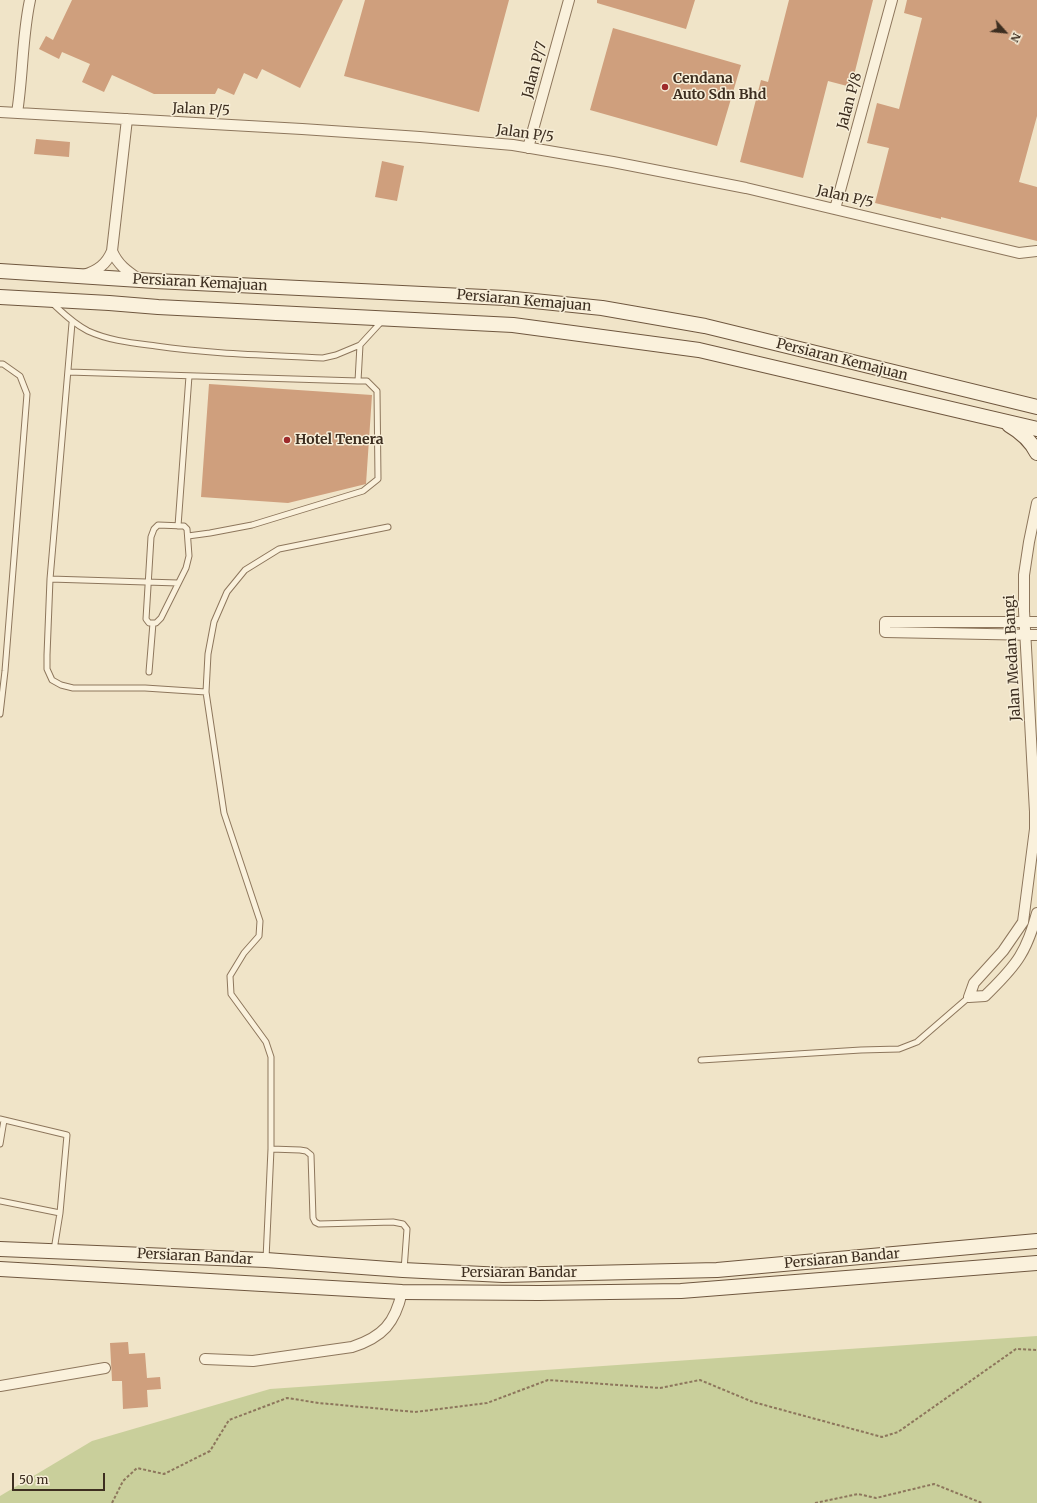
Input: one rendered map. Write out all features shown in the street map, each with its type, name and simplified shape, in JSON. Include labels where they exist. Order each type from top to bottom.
[{"type":"main road","name":"Persiaran Kemajuan","points":[[0,271],[84,275],[140,280],[505,298],[602,308],[705,326],[1037,407]]},
{"type":"main road","name":"Persiaran Kemajuan","points":[[0,297],[384,320],[513,325],[699,350],[1037,429]]},
{"type":"main road","points":[[930,381],[960,396],[1037,416]]},
{"type":"main road","points":[[997,419],[1017,430],[1033,446],[1037,453]]},
{"type":"main road","name":"Persiaran Bandar","points":[[0,1249],[266,1260],[404,1270],[503,1274],[717,1270],[1037,1242]]},
{"type":"main road","name":"Persiaran Bandar","points":[[0,1269],[402,1292],[539,1293],[681,1291],[1037,1263]]},
{"type":"street","points":[[17,113],[26,18],[30,0]]},
{"type":"street","name":"Jalan P/7","points":[[528,148],[569,0]]},
{"type":"street","name":"Jalan P/8","points":[[836,209],[892,0]]},
{"type":"street","name":"Jalan P/5","points":[[0,112],[420,137],[528,148],[613,162],[746,188],[1019,253],[1037,252]]},
{"type":"street","points":[[84,275],[100,268],[106,263],[112,251],[127,119]]},
{"type":"street","points":[[112,251],[118,263],[140,280]]},
{"type":"street","name":"Jalan Medan Bangi","points":[[969,997],[974,983],[1003,951],[1023,922],[1036,829],[1024,622],[1024,575],[1037,503]]},
{"type":"street","points":[[1037,622],[885,622],[885,632],[1037,634]]},
{"type":"street","points":[[969,997],[985,996],[1020,957],[1031,934],[1037,913]]},
{"type":"street","points":[[205,1359],[253,1361],[352,1347],[364,1343],[375,1337],[392,1320],[398,1308],[402,1292]]},
{"type":"street","points":[[0,1386],[105,1368]]},
{"type":"lane","points":[[49,300],[72,322],[94,334],[117,341],[190,351],[323,358],[336,355],[360,345],[384,320]]},
{"type":"lane","points":[[72,322],[50,579],[47,669],[52,680],[61,685],[74,688],[145,688],[206,692]]},
{"type":"lane","points":[[358,381],[360,345]]},
{"type":"lane","points":[[0,364],[3,364],[20,376],[27,394],[6,663],[0,714]]},
{"type":"lane","points":[[68,372],[367,381],[378,391],[378,479],[363,491],[252,525],[188,536]]},
{"type":"lane","points":[[178,526],[189,376]]},
{"type":"lane","points":[[158,525],[178,526],[184,526],[187,529],[189,556],[186,568],[161,618],[156,623],[147,622],[147,581],[151,537],[154,529],[158,525]]},
{"type":"lane","points":[[266,1260],[271,1149],[271,1057],[266,1042],[231,994],[230,976],[244,954],[259,936],[260,921],[224,813],[206,692],[208,654],[214,622],[227,592],[245,570],[279,549],[388,527]]},
{"type":"lane","points":[[50,579],[178,582]]},
{"type":"lane","points":[[148,672],[153,623]]},
{"type":"lane","points":[[702,1060],[899,1049],[917,1042],[969,997]]},
{"type":"lane","points":[[0,1144],[2,1120],[67,1135],[60,1213],[54,1251]]},
{"type":"lane","points":[[271,1149],[300,1150],[306,1151],[311,1155],[313,1218],[315,1222],[319,1224],[393,1222],[403,1224],[407,1229],[404,1270]]},
{"type":"lane","points":[[0,1201],[60,1213]]},
{"type":"path","points":[[112,1503],[123,1480],[138,1468],[164,1474],[210,1451],[228,1420],[287,1398],[319,1403],[415,1412],[486,1403],[548,1380],[660,1388],[700,1380],[753,1402],[882,1437],[898,1432],[1016,1349],[1037,1350]]},
{"type":"path","points":[[815,1503],[858,1494],[876,1498],[934,1484],[982,1503]]},
{"type":"green space","points":[[1037,1336],[1037,1503],[0,1503],[0,1496],[92,1441],[270,1389]]},
{"type":"building","points":[[72,0],[343,0],[300,88],[262,69],[257,79],[244,73],[234,95],[218,88],[215,94],[154,94],[112,75],[104,92],[82,82],[90,64],[62,52],[59,59],[39,49],[46,36],[53,40]]},
{"type":"building","points":[[365,0],[509,0],[479,112],[344,76]]},
{"type":"building","points":[[597,0],[695,0],[686,29],[597,3]]},
{"type":"building","points":[[789,0],[873,0],[851,87],[828,81],[803,178],[740,162],[761,80],[768,82]]},
{"type":"building","points":[[907,0],[1037,0],[1037,116],[1019,182],[1037,187],[1037,241],[941,217],[941,219],[875,203],[889,148],[867,143],[877,103],[899,109],[922,18],[904,13]]},
{"type":"building","name":"Cendana Auto Sdn Bhd","points":[[613,28],[741,65],[717,146],[590,110]]},
{"type":"building","points":[[36,139],[70,142],[69,157],[34,154]]},
{"type":"building","points":[[382,161],[404,166],[397,201],[375,197]]},
{"type":"building","name":"Hotel Tenera","points":[[209,384],[372,395],[366,484],[288,503],[201,497]]},
{"type":"building","points":[[128,1342],[129,1354],[145,1353],[147,1378],[160,1377],[161,1389],[147,1390],[148,1407],[123,1409],[122,1381],[112,1381],[110,1343]]},
{"type":"place","name":"Cendana Auto Sdn Bhd","points":[[665,87]]},
{"type":"place","name":"Hotel Tenera","points":[[287,440]]}]
